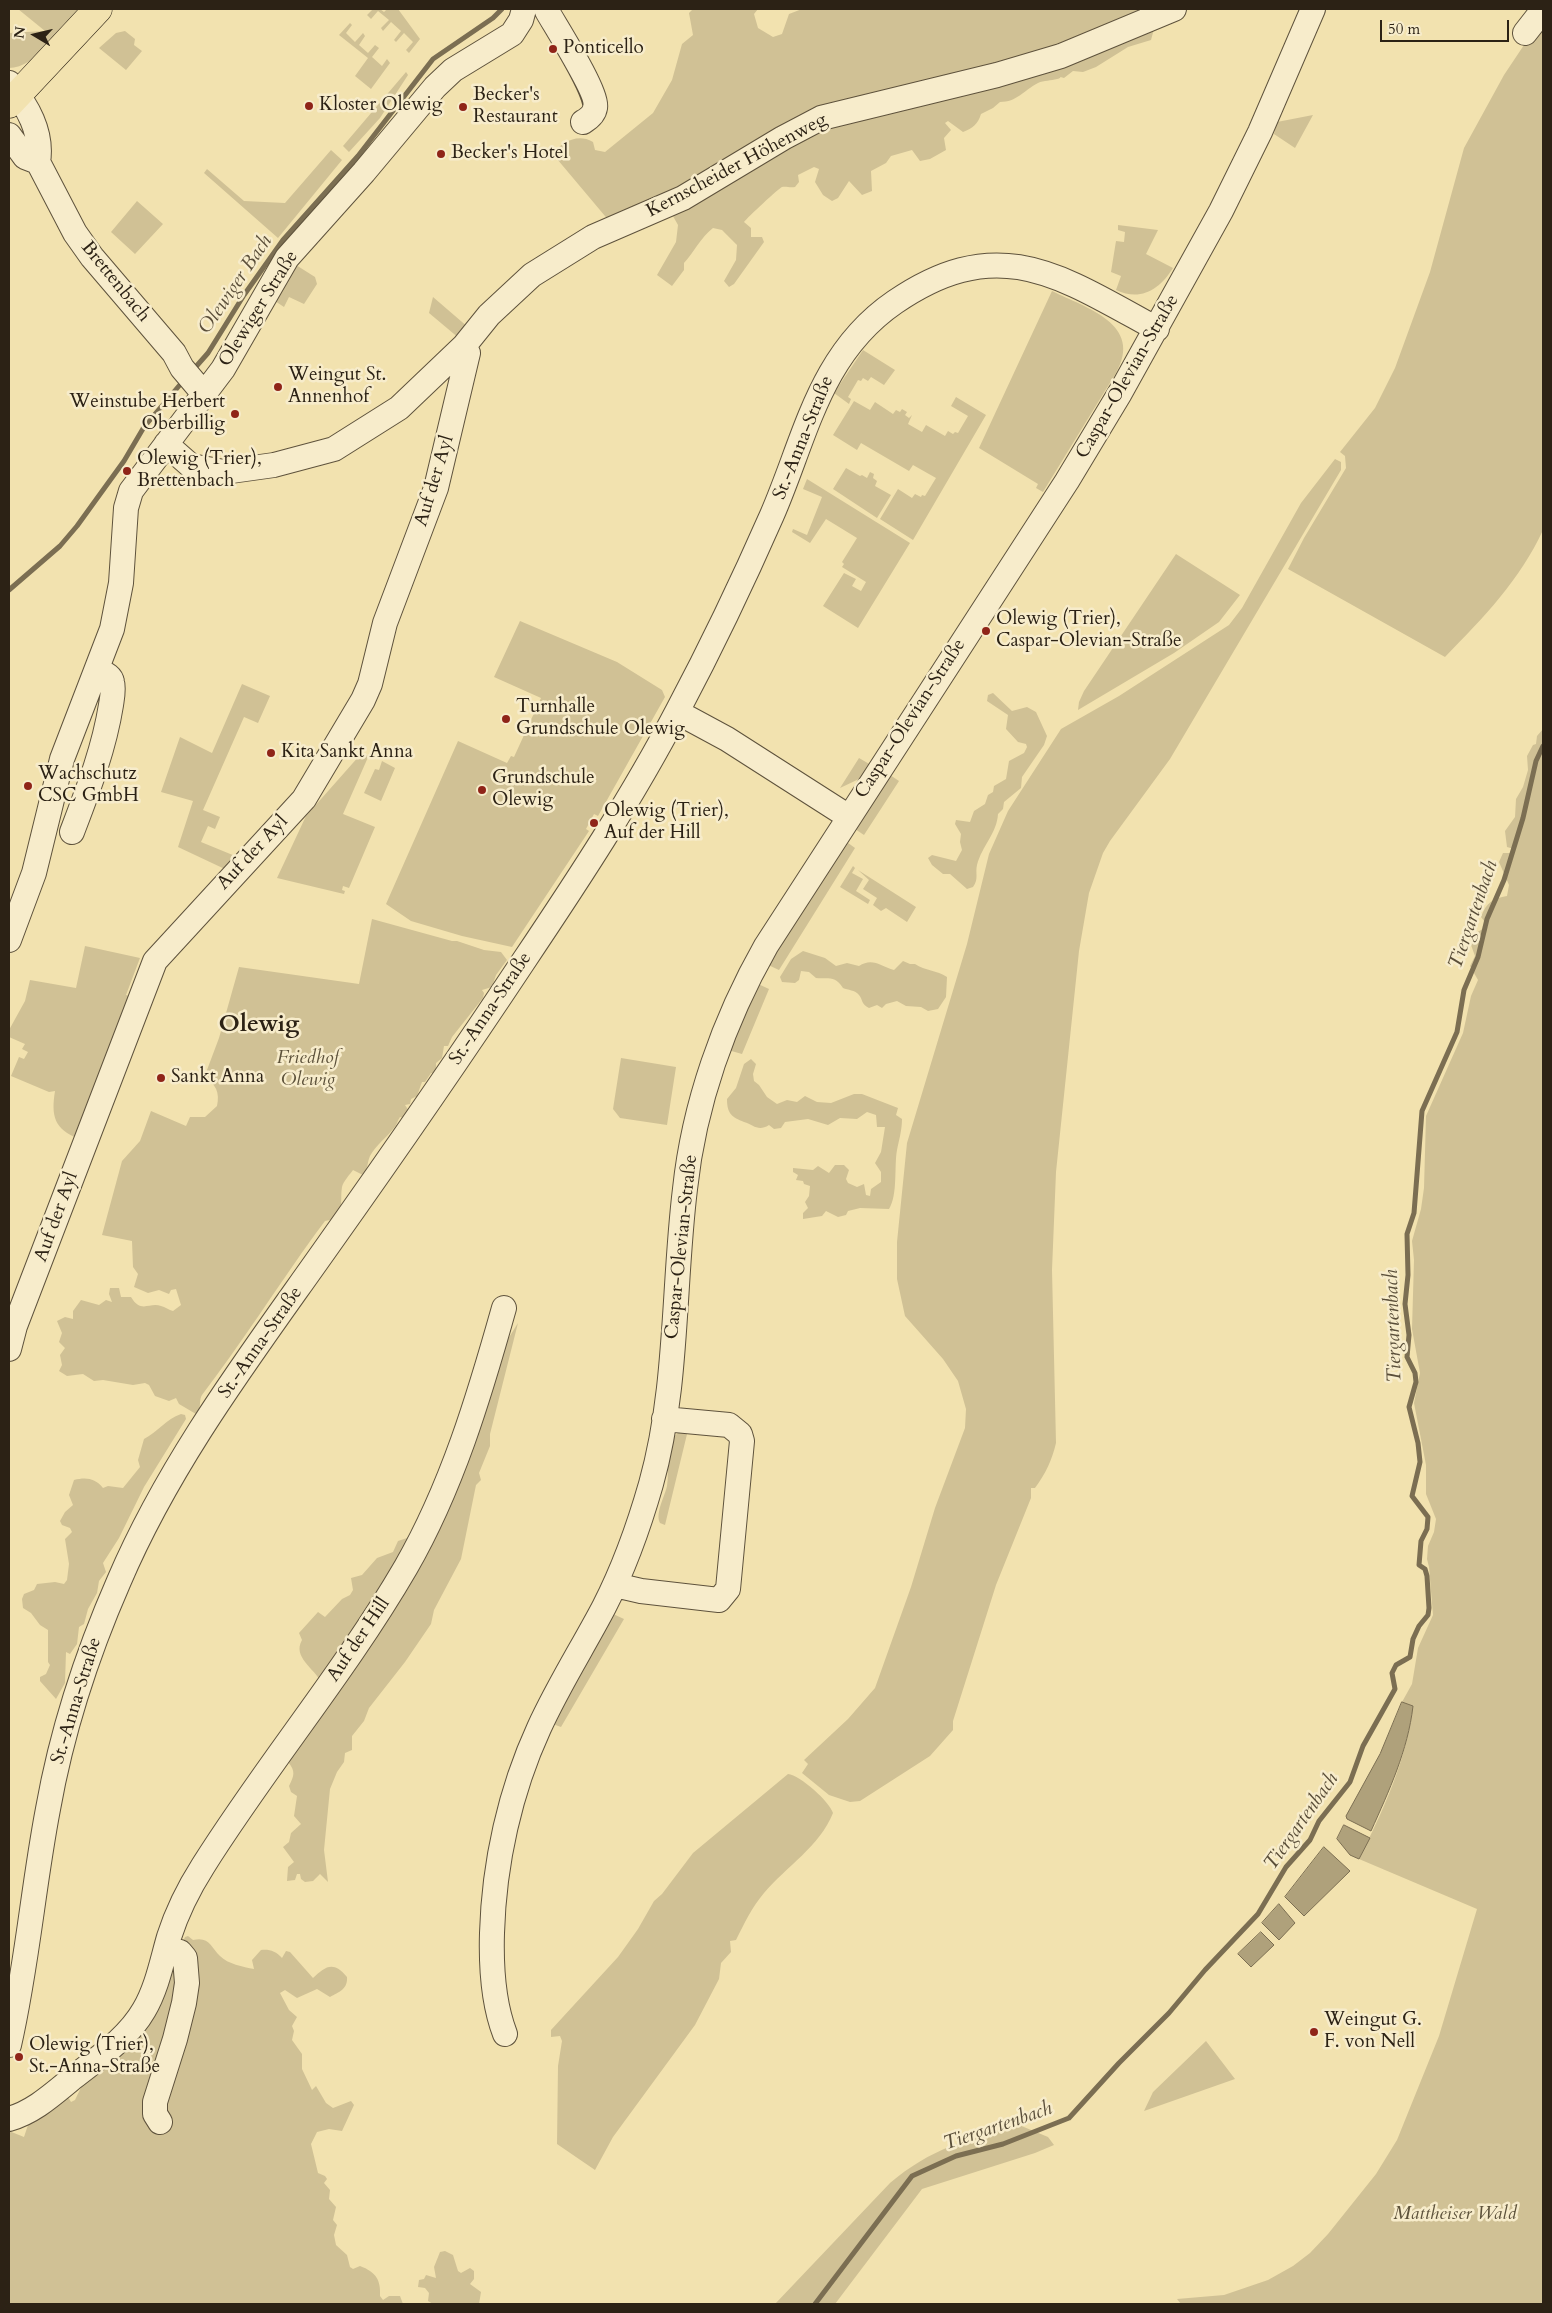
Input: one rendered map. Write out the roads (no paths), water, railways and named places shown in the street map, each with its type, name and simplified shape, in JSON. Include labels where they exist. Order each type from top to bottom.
[{"type":"main road","points":[[12,94],[98,9]]},
{"type":"street","points":[[538,9],[594,94],[595,109],[590,118],[583,122]]},
{"type":"street","name":"Olewiger Straße","points":[[9,940],[34,873],[62,759],[109,639],[117,607],[128,498],[137,482],[166,444],[193,382],[233,353],[273,282],[296,247],[364,172],[435,87],[453,70],[512,34],[521,20],[538,9]]},
{"type":"street","name":"Kernscheider Höhenweg","points":[[166,444],[192,466],[216,472],[243,471],[334,449],[354,438],[398,408],[464,346],[489,315],[517,289],[549,263],[593,237],[683,198],[821,118],[997,75],[1061,56],[1174,9]]},
{"type":"street","name":"Caspar-Olevian-Straße","points":[[505,2034],[500,2022],[493,1980],[492,1950],[497,1873],[507,1823],[521,1773],[539,1727],[615,1585],[645,1504],[657,1460],[664,1419],[674,1330],[685,1187],[691,1150],[708,1082],[727,1028],[751,973],[849,817],[1067,481],[1157,329],[1221,212],[1260,132],[1313,9]]},
{"type":"street","points":[[1525,33],[1543,10]]},
{"type":"street","name":"Brettenbach","points":[[12,94],[31,116],[40,148],[38,162],[75,233],[92,257],[174,353],[193,382]]},
{"type":"street","name":"Brettenbach","points":[[9,135],[26,156],[38,162]]},
{"type":"street","name":"St.-Anna-Straße","points":[[9,2045],[18,2003],[46,1818],[63,1740],[78,1688],[104,1616],[138,1539],[201,1430],[468,1044],[609,831],[677,712],[742,583],[775,508],[819,393],[852,341],[880,313],[920,286],[973,267],[1007,264],[1031,268],[1053,276],[1157,329]]},
{"type":"street","name":"Auf der Ayl","points":[[9,1349],[15,1326],[147,976],[155,961],[304,799],[363,700],[370,684],[385,623],[440,472],[468,353],[464,346]]},
{"type":"street","points":[[72,832],[88,786],[96,770],[109,715],[113,682],[108,675],[98,670]]},
{"type":"street","points":[[677,712],[757,757],[849,817]]},
{"type":"street","name":"Auf der Hill","points":[[9,2119],[21,2116],[40,2105],[115,2044],[133,2026],[151,1996],[182,1904],[202,1868],[281,1750],[362,1639],[407,1566],[441,1499],[478,1398],[504,1308]]},
{"type":"street","points":[[615,1585],[641,1592],[719,1600],[724,1597],[728,1589],[742,1441],[740,1434],[728,1425],[664,1419]]},
{"type":"street","points":[[160,2122],[155,2114],[155,2102],[175,2039],[187,1983],[185,1958],[180,1952],[166,1948]]},
{"type":"waterway","name":"Olewiger Bach","points":[[193,370],[208,353],[244,295],[283,240],[358,156],[433,59],[493,18],[502,9]]},
{"type":"waterway","name":"Olewiger Bach","points":[[9,590],[60,546],[77,526],[124,461],[144,427],[184,380]]},
{"type":"waterway","name":"Tiergartenbach","points":[[815,2304],[912,2176],[956,2156],[1003,2144],[1069,2118],[1119,2063],[1169,2013],[1205,1970],[1258,1914],[1286,1867],[1310,1840],[1319,1821],[1350,1782],[1363,1746],[1395,1689],[1392,1673],[1396,1665],[1410,1657],[1413,1639],[1419,1626],[1428,1615],[1429,1608],[1427,1576],[1425,1569],[1419,1565],[1421,1541],[1427,1529],[1428,1517],[1412,1496],[1420,1462],[1418,1443],[1409,1407],[1416,1382],[1415,1373],[1407,1357],[1409,1335],[1405,1304],[1408,1275],[1407,1234],[1414,1213],[1422,1111],[1457,1032],[1464,990],[1478,957],[1487,919],[1504,880],[1523,818],[1536,761],[1543,746]]},
{"type":"place","name":"Ponticello","points":[[553,49]]},
{"type":"place","name":"Kloster Olewig","points":[[309,106]]},
{"type":"place","name":"Becker's Restaurant","points":[[463,107]]},
{"type":"place","name":"Becker's Hotel","points":[[441,154]]},
{"type":"place","name":"Weingut St. Annenhof","points":[[278,387]]},
{"type":"place","name":"Weinstube Herbert Oberbillig","points":[[235,414]]},
{"type":"place","name":"Olewig (Trier), Brettenbach","points":[[127,471]]},
{"type":"place","name":"Olewig (Trier), Caspar-Olevian-Straße","points":[[986,631]]},
{"type":"place","name":"Turnhalle Grundschule Olewig","points":[[506,719]]},
{"type":"place","name":"Kita Sankt Anna","points":[[271,753]]},
{"type":"place","name":"Wachschutz CSC GmbH","points":[[28,786]]},
{"type":"place","name":"Grundschule Olewig","points":[[482,790]]},
{"type":"place","name":"Olewig (Trier), Auf der Hill","points":[[594,823]]},
{"type":"place","name":"Sankt Anna","points":[[161,1078]]},
{"type":"place","name":"Weingut G. F. von Nell","points":[[1314,2032]]},
{"type":"place","name":"Olewig (Trier), St.-Anna-Straße","points":[[19,2057]]},
{"type":"district","name":"Olewig","points":[[259,1025]]},
{"type":"park label","name":"Friedhof Olewig","points":[[308,1070]]},
{"type":"park label","name":"Mattheiser Wald","points":[[1455,2215]]}]
